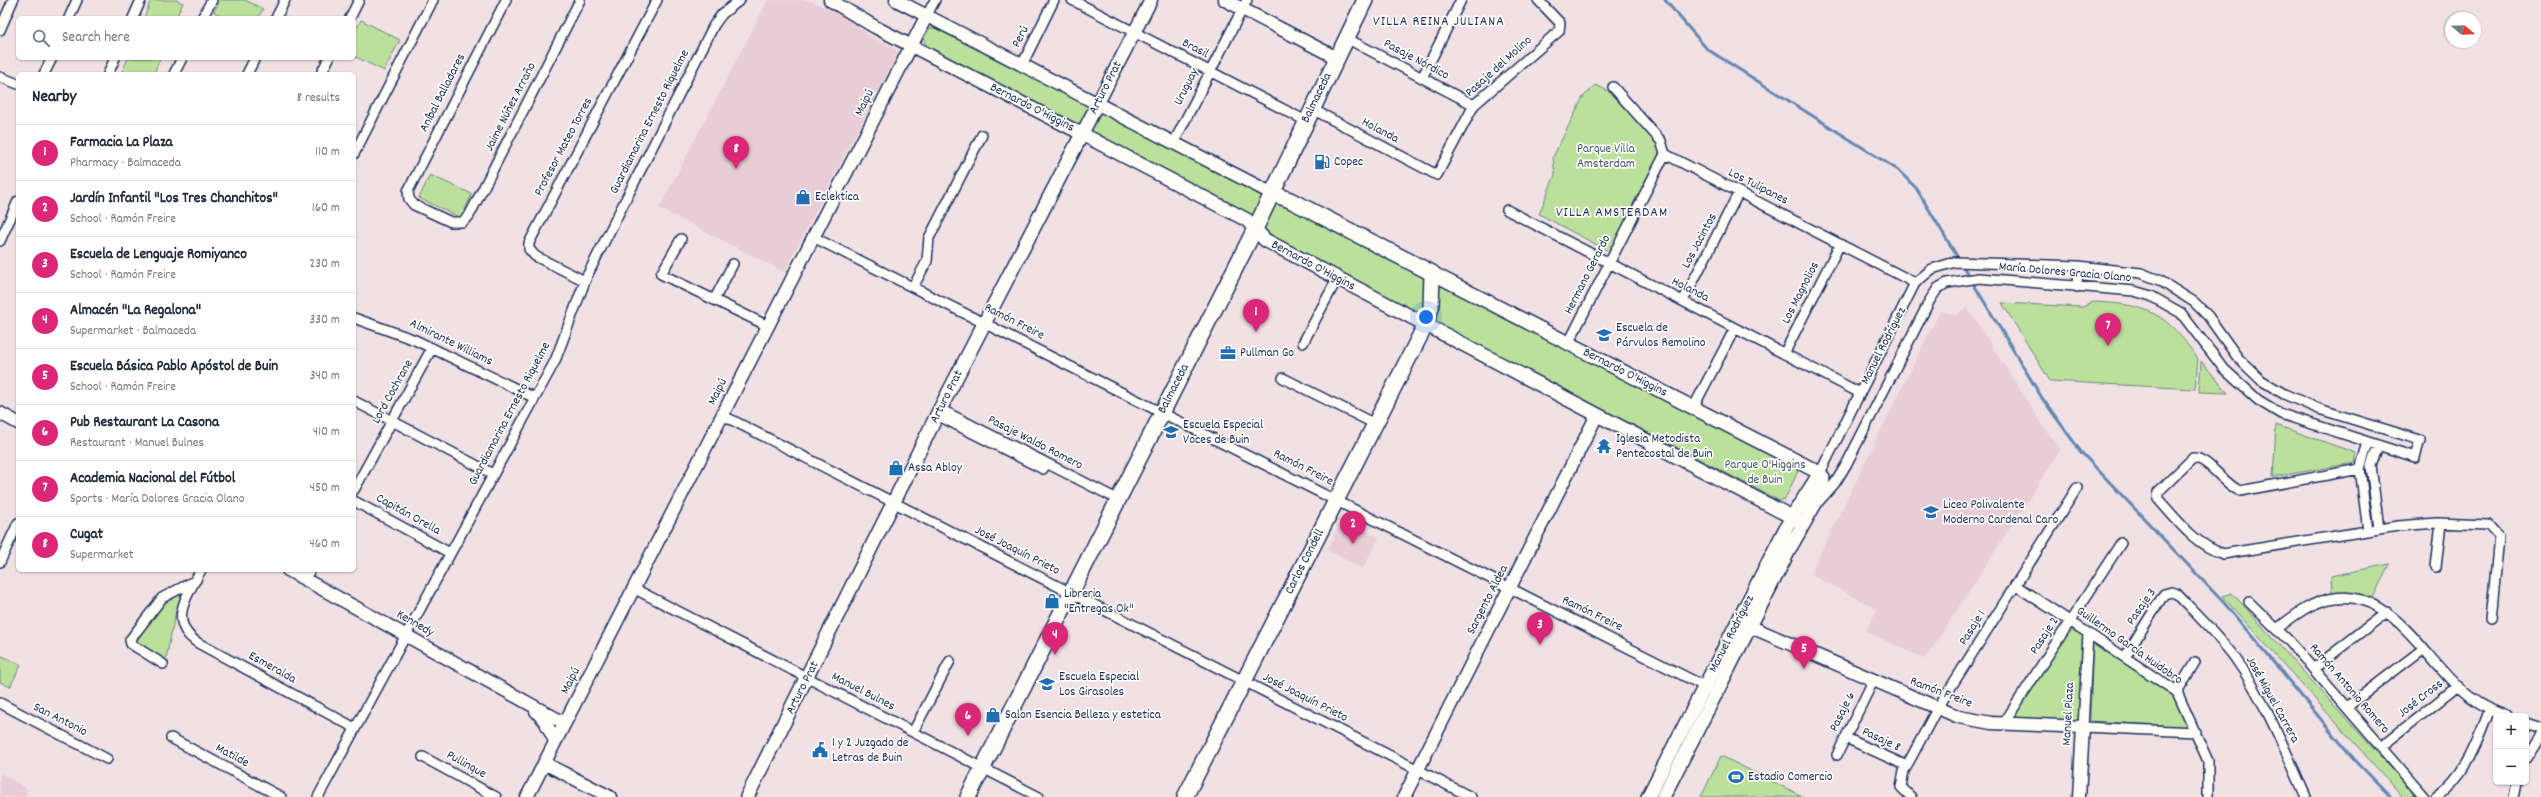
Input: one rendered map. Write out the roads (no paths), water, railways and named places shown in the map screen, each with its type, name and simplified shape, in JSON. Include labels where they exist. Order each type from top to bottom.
[{"type":"main road","name":"Balmaceda","points":[[968,797],[1255,229],[1365,0]]},
{"type":"main road","name":"Bernardo O'Higgins","points":[[1082,134],[1247,220],[1265,240],[1337,279],[1798,520]]},
{"type":"main road","name":"Arturo Prat","points":[[747,797],[808,679],[939,412],[1082,134]]},
{"type":"main road","name":"Bernardo O'Higgins","points":[[1271,193],[1290,200],[1820,473]]},
{"type":"main road","name":"Carlos Condell","points":[[1185,797],[1425,326],[1431,308],[1432,273]]},
{"type":"main road","name":"Manuel Rodríguez","points":[[1798,520],[1813,508],[1823,484],[1823,478],[1820,473]]},
{"type":"main road","name":"Manuel Rodríguez","points":[[1663,797],[1711,689],[1798,520],[1820,473]]},
{"type":"main road","name":"Manuel Rodríguez","points":[[1648,797],[1711,689]]},
{"type":"street","points":[[0,30],[13,0]]},
{"type":"street","points":[[70,16],[78,0]]},
{"type":"street","points":[[134,16],[141,0]]},
{"type":"street","points":[[203,16],[212,0]]},
{"type":"street","points":[[277,16],[285,0]]},
{"type":"street","points":[[351,16],[359,0]]},
{"type":"street","points":[[356,150],[433,0]]},
{"type":"street","name":"Aníbal Balladares","points":[[462,222],[451,222],[417,207],[409,199],[410,187],[506,0]]},
{"type":"street","name":"Jaime Núñez Arraño","points":[[462,222],[469,216],[580,0]]},
{"type":"street","name":"Profesor Mateo Torres","points":[[586,281],[535,256],[529,249],[529,243],[656,0]]},
{"type":"street","name":"Guardiamarina Ernesto Riquelme","points":[[318,797],[555,361],[586,281],[714,25],[722,14],[740,0]]},
{"type":"street","name":"Bernardo O'Higgins","points":[[830,0],[870,25],[1082,134]]},
{"type":"street","name":"Bernardo O'Higgins","points":[[896,0],[1173,144],[1271,193]]},
{"type":"street","name":"Maipú","points":[[527,797],[935,0]]},
{"type":"street","name":"Perú","points":[[1022,65],[1054,0]]},
{"type":"street","name":"Brasil","points":[[1072,0],[1210,71],[1309,115]]},
{"type":"street","name":"Arturo Prat","points":[[1082,134],[1151,0]]},
{"type":"street","points":[[1225,0],[1244,4],[1337,58]]},
{"type":"street","points":[[1422,78],[1461,0]]},
{"type":"street","name":"Pasaje del Molino","points":[[1437,175],[1474,105],[1558,32],[1560,26],[1558,20],[1538,0]]},
{"type":"street","name":"Uruguay","points":[[1173,144],[1244,4]]},
{"type":"street","name":"Pasaje Nórdico","points":[[1346,38],[1474,105]]},
{"type":"street","points":[[45,72],[51,60]]},
{"type":"street","points":[[109,72],[114,60]]},
{"type":"street","points":[[175,72],[181,60]]},
{"type":"street","points":[[248,72],[254,60]]},
{"type":"street","points":[[322,72],[328,60]]},
{"type":"street","points":[[0,77],[16,83]]},
{"type":"street","points":[[1613,87],[1661,141],[1665,154]]},
{"type":"street","name":"Holanda","points":[[1309,115],[1437,175]]},
{"type":"street","points":[[913,287],[927,261],[929,238],[982,135]]},
{"type":"street","name":"Los Tulipanes","points":[[1665,154],[1915,283]]},
{"type":"street","name":"Hermano Gerardo","points":[[1568,344],[1665,154]]},
{"type":"street","name":"Los Jacintos","points":[[1683,301],[1739,192]]},
{"type":"street","points":[[0,241],[16,205]]},
{"type":"street","name":"Holanda","points":[[1507,210],[1860,393]]},
{"type":"street","name":"Ramón Freire","points":[[813,237],[1509,589],[1711,689]]},
{"type":"street","points":[[680,239],[661,274],[768,326]]},
{"type":"street","name":"Los Magnolios","points":[[1784,354],[1840,244]]},
{"type":"street","name":"María Dolores Gracia Olano","points":[[1813,508],[1843,471],[1930,300],[1938,288],[1947,283],[1965,279],[1979,278],[2134,291],[2169,304],[2190,322],[2212,355],[2224,369],[2258,400],[2281,414],[2415,457],[2420,440],[2319,409],[2284,394],[2261,380],[2227,344],[2208,316],[2194,302],[2159,280],[2141,273],[2078,266],[1955,262],[1932,269],[1915,283]]},
{"type":"street","points":[[714,300],[733,264]]},
{"type":"street","points":[[2077,287],[2078,266]]},
{"type":"street","points":[[1303,343],[1337,279]]},
{"type":"street","name":"Manuel Rodríguez","points":[[1820,473],[1915,283]]},
{"type":"street","name":"Almirante Williams","points":[[356,319],[397,332],[534,398]]},
{"type":"street","points":[[1693,408],[1735,328]]},
{"type":"street","points":[[2212,355],[2227,344]]},
{"type":"street","name":"Lord Cochrane","points":[[356,486],[432,348]]},
{"type":"street","points":[[1283,378],[1375,424]]},
{"type":"street","points":[[356,402],[493,474]]},
{"type":"street","points":[[2312,425],[2319,409]]},
{"type":"street","name":"Pasaje Waldo Romero","points":[[939,412],[1117,502]]},
{"type":"street","points":[[0,413],[16,422]]},
{"type":"street","name":"José Joaquín Prieto","points":[[722,415],[1471,797]]},
{"type":"street","name":"Sargento Aldea","points":[[1404,797],[1597,415]]},
{"type":"street","points":[[2368,442],[2360,469],[2368,531]]},
{"type":"street","points":[[2378,446],[2371,466],[2379,529]]},
{"type":"street","points":[[2360,469],[2240,491],[2230,487],[2204,460],[2193,458],[2158,492],[2158,499],[2195,540],[2208,549],[2223,554],[2379,529],[2441,523],[2488,525],[2498,533],[2499,537],[2491,619]]},
{"type":"street","name":"Pasaje 1","points":[[1911,797],[1901,787],[1907,766],[1937,709],[2077,488]]},
{"type":"street","name":"Capitán Orella","points":[[356,502],[450,553]]},
{"type":"street","points":[[2436,567],[2441,523]]},
{"type":"street","points":[[0,562],[16,527]]},
{"type":"street","name":"Pasaje 2","points":[[2004,723],[2121,543]]},
{"type":"street","points":[[163,664],[132,644],[130,640],[162,598],[196,580],[200,572]]},
{"type":"street","name":"Kennedy","points":[[307,574],[406,635],[564,723]]},
{"type":"street","name":"Esmeralda","points":[[196,580],[182,607],[182,625],[188,635],[198,643],[355,728]]},
{"type":"street","name":"Guillermo García Huidobro","points":[[2015,585],[2177,692],[2208,761],[2208,797]]},
{"type":"street","name":"Manuel Bulnes","points":[[633,588],[1039,797]]},
{"type":"street","name":"Pasaje 3","points":[[2125,657],[2162,596],[2169,592]]},
{"type":"street","name":"José Miguel Carrera","points":[[2169,592],[2177,594],[2223,644],[2243,670],[2268,715],[2306,797]]},
{"type":"street","points":[[2277,629],[2311,605],[2334,599],[2364,602],[2387,612],[2404,626],[2423,649],[2458,686],[2490,710],[2498,713]]},
{"type":"street","name":"Ramón Antonio Romero","points":[[2249,602],[2277,629],[2313,669],[2382,746],[2424,797]]},
{"type":"street","points":[[2313,669],[2387,612]]},
{"type":"street","name":"Ramón Freire","points":[[1744,624],[1937,709],[1969,720],[2196,732]]},
{"type":"street","name":"Manuel Plaza","points":[[2079,797],[2088,633]]},
{"type":"street","points":[[2347,707],[2423,649]]},
{"type":"street","points":[[913,732],[950,661]]},
{"type":"street","points":[[2177,692],[2195,662]]},
{"type":"street","name":"Pasaje 6","points":[[1837,755],[1873,681]]},
{"type":"street","name":"José Cross","points":[[2382,746],[2458,686]]},
{"type":"street","name":"San Antonio","points":[[0,703],[107,759]]},
{"type":"street","name":"Kennedy","points":[[528,703],[545,721],[555,741]]},
{"type":"street","points":[[2436,797],[2452,784],[2464,769],[2490,710]]},
{"type":"street","points":[[2529,724],[2541,728]]},
{"type":"street","points":[[2529,753],[2541,734]]},
{"type":"street","name":"Matilde","points":[[171,738],[282,797]]},
{"type":"street","name":"Pasaje 8","points":[[1846,738],[1907,766]]},
{"type":"street","name":"Pullinque","points":[[423,757],[496,797]]},
{"type":"street","points":[[544,763],[610,797]]},
{"type":"street","points":[[2513,797],[2515,785]]},
{"type":"waterway","points":[[1665,0],[1707,49],[1898,170],[1916,188],[2042,398],[2081,452],[2225,604],[2354,759],[2391,797]]},
{"type":"place","name":"Copec","points":[[1322,162]]},
{"type":"place","name":"Cugat","points":[[736,169]]},
{"type":"place","name":"Eclektica","points":[[803,197]]},
{"type":"place","name":"Farmacia La Plaza","points":[[1256,332]]},
{"type":"place","name":"Escuela de Párvulos Remolino","points":[[1604,335]]},
{"type":"place","name":"Academia Nacional del Fútbol","points":[[2108,346]]},
{"type":"place","name":"Pullman Go","points":[[1228,353]]},
{"type":"place","name":"Escuela Especial Voces de Buin","points":[[1171,432]]},
{"type":"place","name":"Iglesia Metodista Pentecostal de Buin","points":[[1604,446]]},
{"type":"place","name":"Assa Abloy","points":[[896,468]]},
{"type":"place","name":"Liceo Polivalente Moderno Cardenal Caro","points":[[1931,512]]},
{"type":"place","name":"Jardín Infantil \"Los Tres Chanchitos\"","points":[[1353,544]]},
{"type":"place","name":"Libreria \"Entregas Ok\"","points":[[1052,601]]},
{"type":"place","name":"Escuela de Lenguaje Romiyanco","points":[[1540,645]]},
{"type":"place","name":"Almacén \"La Regalona\"","points":[[1055,655]]},
{"type":"place","name":"Escuela Básica Pablo Apóstol de Buin","points":[[1804,669]]},
{"type":"place","name":"Escuela Especial Los Girasoles","points":[[1047,684]]},
{"type":"place","name":"Salon Esencia Belleza y estetica","points":[[993,715]]},
{"type":"place","name":"Pub Restaurant La Casona","points":[[968,736]]},
{"type":"place","name":"1 y 2 Juzgado de Letras de Buin","points":[[820,750]]},
{"type":"place","name":"Estadio Comercio","points":[[1736,777]]},
{"type":"district","name":"VILLA REINA JULIANA","points":[[1439,22]]},
{"type":"district","name":"VILLA AMSTERDAM","points":[[1612,213]]},
{"type":"park label","name":"Parque Villa Amsterdam","points":[[1606,156]]},
{"type":"park label","name":"Parque O'Higgins de Buin","points":[[1765,472]]}]
